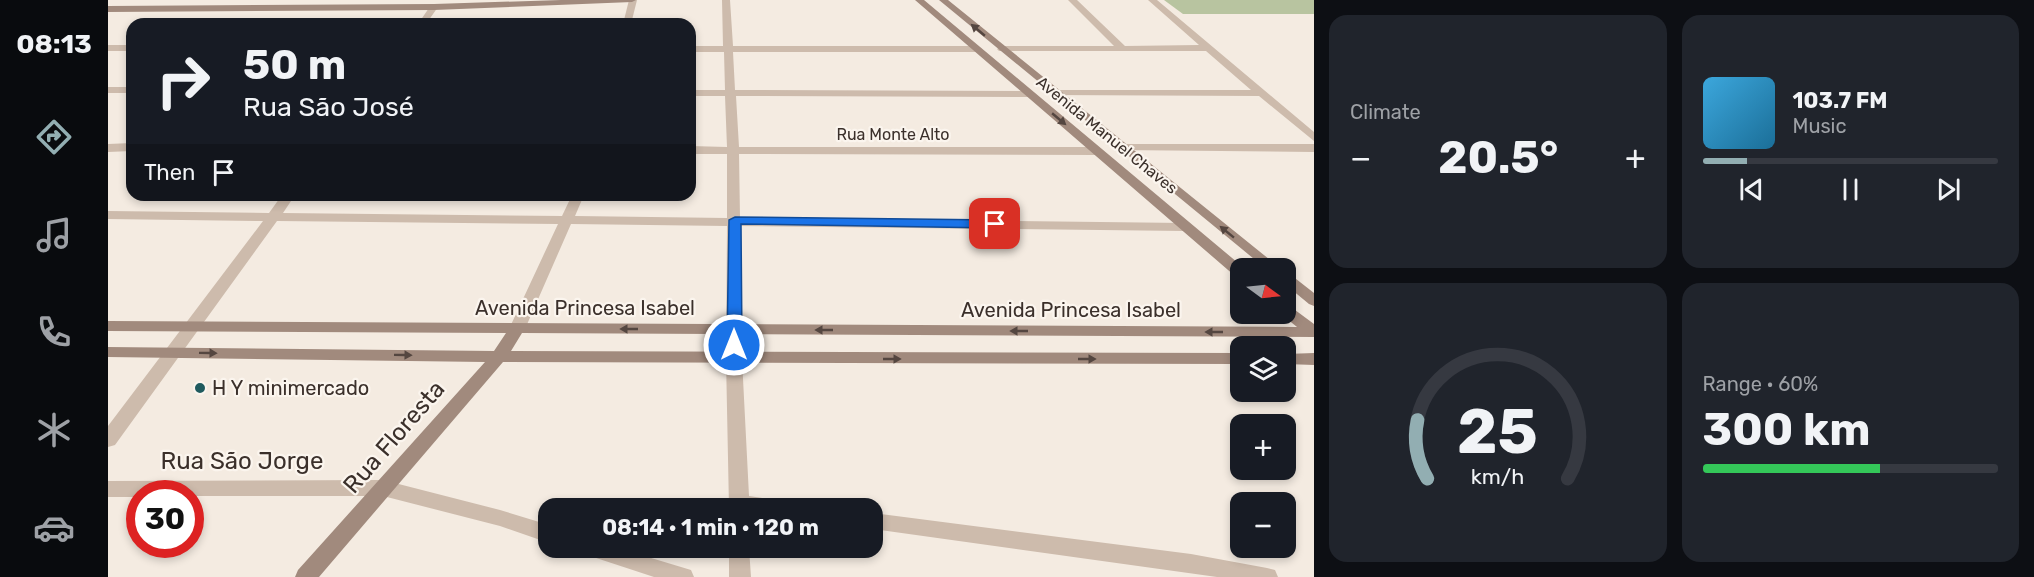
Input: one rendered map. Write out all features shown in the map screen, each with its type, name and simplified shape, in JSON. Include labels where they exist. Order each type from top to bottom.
[{"type":"street","points":[[108,9],[434,7],[633,0],[628,18]]},
{"type":"street","points":[[726,0],[735,220],[734,359],[739,498]]},
{"type":"street","name":"Avenida Manuel Chaves","points":[[919,0],[1230,265]]},
{"type":"street","name":"Avenida Manuel Chaves","points":[[943,0],[1054,93],[1260,258]]},
{"type":"street","points":[[1072,0],[1122,48]]},
{"type":"street","points":[[1152,0],[1314,138]]},
{"type":"street","points":[[426,18],[434,7]]},
{"type":"street","points":[[108,48],[126,48]]},
{"type":"street","points":[[1002,49],[1206,48]]},
{"type":"street","points":[[696,49],[977,49]]},
{"type":"street","points":[[108,90],[126,90]]},
{"type":"street","points":[[696,93],[1029,94]]},
{"type":"street","points":[[1054,93],[1259,93]]},
{"type":"street","points":[[108,148],[126,147]]},
{"type":"street","points":[[1122,148],[1314,148]]},
{"type":"street","name":"Rua Monte Alto","points":[[696,150],[1097,151]]},
{"type":"street","points":[[108,440],[191,325],[286,201]]},
{"type":"street","points":[[517,329],[576,201]]},
{"type":"street","points":[[108,215],[1184,226]]},
{"type":"street","points":[[1296,286],[1314,301]]},
{"type":"street","points":[[1296,318],[1314,332]]},
{"type":"street","name":"Avenida Princesa Isabel","points":[[108,326],[1314,332]]},
{"type":"street","name":"Rua Floresta","points":[[306,577],[499,356],[517,329]]},
{"type":"street","points":[[108,352],[734,359],[1230,359]]},
{"type":"street","points":[[1296,359],[1314,359]]},
{"type":"street","name":"Rua São Jorge","points":[[108,489],[383,488],[500,518],[538,530]]},
{"type":"street","points":[[883,522],[1191,563],[1267,577]]},
{"type":"street","points":[[623,558],[683,577]]},
{"type":"street","points":[[739,558],[740,577]]},
{"type":"green space","points":[[1164,0],[1314,0],[1314,14],[1183,14]]},
{"type":"place","name":"H Y minimercado","points":[[200,388]]},
{"type":"route","points":[[734,345],[735,220],[995,224]]}]
